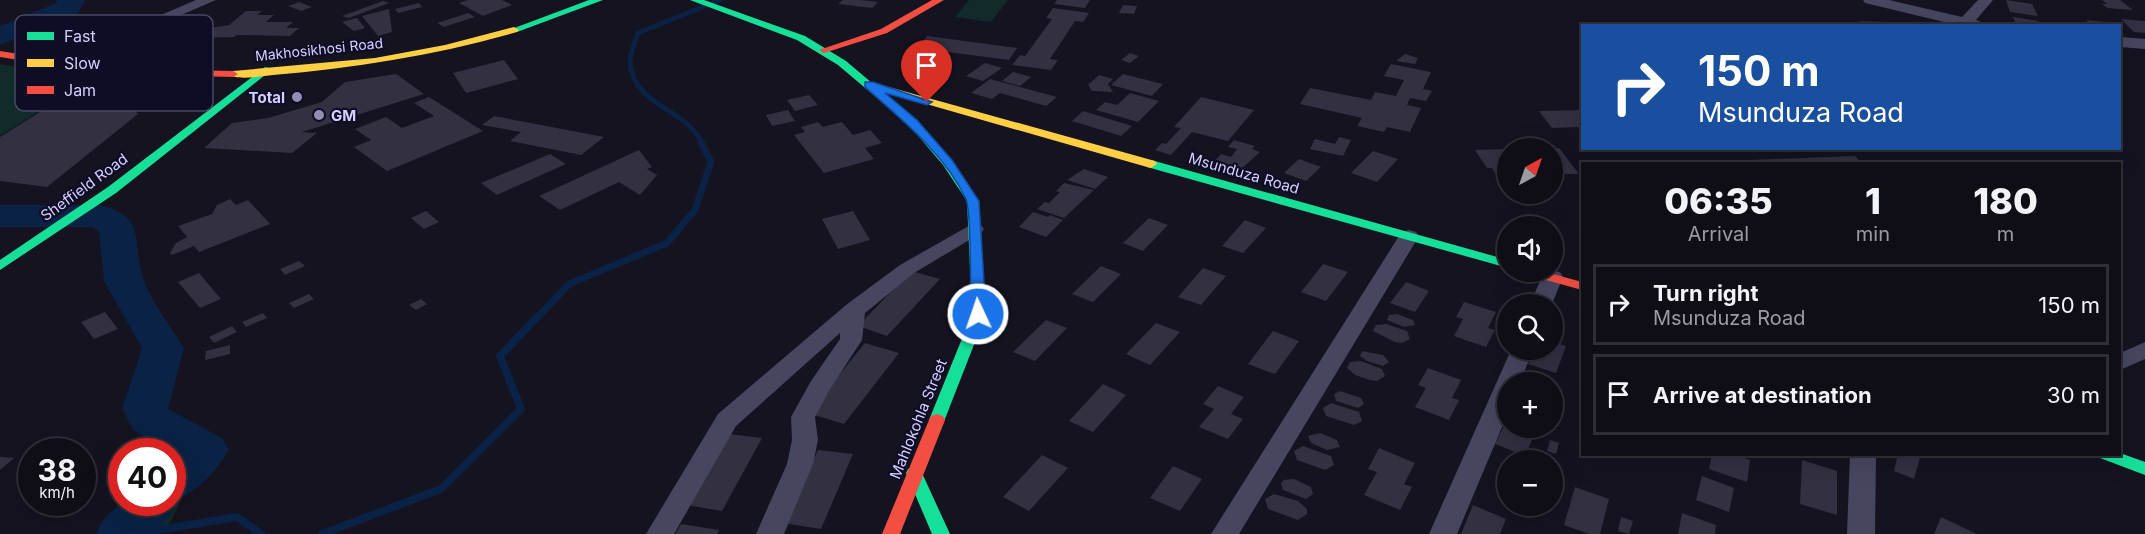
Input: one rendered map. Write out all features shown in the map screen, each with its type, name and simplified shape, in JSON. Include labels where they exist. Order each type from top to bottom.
[{"type":"street","points":[[170,15],[209,0]]},
{"type":"street","name":"Makhosikhosi Road","points":[[251,58],[376,47],[422,39],[517,16],[560,0]]},
{"type":"street","name":"Makhosikhosi Road","points":[[213,73],[263,73],[339,66],[403,56],[489,37],[545,20],[598,0]]},
{"type":"street","name":"Mahlokohla Street","points":[[696,0],[801,38],[824,50],[913,123],[948,163],[973,201],[978,314],[891,534]]},
{"type":"street","points":[[824,50],[858,41],[887,29],[939,0]]},
{"type":"street","points":[[1870,0],[1974,24]]},
{"type":"street","points":[[1965,22],[1986,0]]},
{"type":"street","points":[[2121,42],[2145,44]]},
{"type":"street","name":"Makhosikhosi Road","points":[[0,54],[15,56]]},
{"type":"street","name":"Sheffield Road","points":[[213,110],[263,73],[278,57]]},
{"type":"street","name":"Sheffield Road","points":[[213,100],[251,58]]},
{"type":"street","name":"Msunduza Road","points":[[869,85],[1497,261]]},
{"type":"street","name":"Sheffield Road","points":[[185,131],[203,111]]},
{"type":"street","name":"Sheffield Road","points":[[0,266],[112,190],[212,111]]},
{"type":"street","name":"Msunduza Road","points":[[913,123],[949,114],[972,114]]},
{"type":"street","points":[[660,534],[728,420],[764,386],[854,310],[907,269],[974,229]]},
{"type":"street","points":[[1225,534],[1409,236]]},
{"type":"street","points":[[1563,280],[1581,286]]},
{"type":"street","points":[[770,534],[800,464],[805,440],[802,417],[851,340],[854,310]]},
{"type":"street","points":[[2121,362],[2145,351]]},
{"type":"street","points":[[1443,534],[1497,409]]},
{"type":"street","points":[[1861,534],[1863,456]]},
{"type":"street","points":[[2111,456],[2145,469]]},
{"type":"street","points":[[914,473],[941,534]]},
{"type":"green space","points":[[969,0],[1008,0],[991,22],[955,17]]},
{"type":"green space","points":[[0,64],[15,67],[15,111],[39,111],[0,136]]},
{"type":"green space","points":[[205,450],[186,490],[186,459]]},
{"type":"green space","points":[[114,516],[173,516],[167,529],[157,534],[96,534]]},
{"type":"building","points":[[468,0],[502,0],[512,5],[483,16],[459,3]]},
{"type":"building","points":[[843,0],[878,2],[872,8],[838,4]]},
{"type":"building","points":[[1057,0],[1090,0],[1085,8],[1054,4]]},
{"type":"building","points":[[2006,0],[2032,4],[2038,16],[2010,12]]},
{"type":"building","points":[[2102,0],[2120,0],[2133,10],[2107,8],[2102,4],[2107,4]]},
{"type":"building","points":[[383,1],[389,3],[349,18],[342,16]]},
{"type":"building","points":[[299,2],[312,7],[301,11],[288,6]]},
{"type":"building","points":[[419,3],[422,7],[398,13],[395,9]]},
{"type":"building","points":[[1123,5],[1137,6],[1134,14],[1119,13]]},
{"type":"building","points":[[1053,8],[1089,13],[1083,22],[1075,21],[1050,59],[1058,60],[1051,70],[1012,65],[1020,55],[1025,56],[1052,19],[1046,18]]},
{"type":"building","points":[[389,9],[392,32],[378,36],[362,16]]},
{"type":"building","points":[[246,11],[262,11],[257,15],[274,15],[266,22],[293,22],[286,28],[299,28],[290,36],[237,35],[213,37],[213,27],[229,25]]},
{"type":"building","points":[[468,13],[475,17],[444,27],[437,23]]},
{"type":"building","points":[[2013,17],[2038,21],[2040,24],[2032,24],[2015,22]]},
{"type":"building","points":[[357,18],[365,28],[354,31],[342,22]]},
{"type":"building","points":[[2121,19],[2145,21],[2145,33],[2134,32]]},
{"type":"building","points":[[2086,20],[2108,24],[2090,24]]},
{"type":"building","points":[[1860,21],[1883,22],[1884,24],[1862,24]]},
{"type":"building","points":[[927,36],[1017,48],[1009,60],[917,48]]},
{"type":"building","points":[[1130,53],[1139,56],[1130,63],[1121,60]]},
{"type":"building","points":[[1405,54],[1418,58],[1415,64],[1396,61]]},
{"type":"building","points":[[504,60],[518,79],[466,93],[453,73]]},
{"type":"building","points":[[985,63],[1002,68],[983,81],[966,76]]},
{"type":"building","points":[[1391,64],[1431,72],[1423,89],[1432,91],[1426,101],[1410,98],[1407,105],[1421,108],[1410,132],[1387,127],[1384,132],[1357,126],[1362,118],[1300,104],[1310,88],[1371,100],[1375,92],[1396,96],[1404,80],[1384,76]]},
{"type":"building","points":[[1013,72],[1031,77],[1020,86],[1002,81]]},
{"type":"building","name":"GM","points":[[396,74],[424,94],[302,132],[317,133],[292,153],[204,148],[232,123],[268,118],[322,102],[345,82]]},
{"type":"building","points":[[1123,74],[1163,84],[1152,96],[1111,85]]},
{"type":"building","points":[[1099,75],[1113,79],[1108,84],[1113,92],[1092,91],[1088,85]]},
{"type":"building","points":[[990,79],[1057,97],[1046,106],[1000,93],[992,99],[971,93]]},
{"type":"building","points":[[1130,93],[1159,101],[1138,122],[1096,110],[1105,102],[1117,105]]},
{"type":"building","points":[[809,95],[818,105],[795,111],[787,100]]},
{"type":"building","points":[[429,97],[483,131],[387,171],[354,147],[371,140],[355,129],[386,117],[402,128],[434,116],[414,103]]},
{"type":"building","points":[[1201,97],[1254,110],[1228,141],[1192,132],[1171,155],[1155,150],[1162,143],[1166,144],[1181,128],[1174,127]]},
{"type":"building","points":[[788,110],[795,121],[772,126],[766,115]]},
{"type":"building","points":[[1581,110],[1581,127],[1552,128],[1539,111]]},
{"type":"building","points":[[41,111],[136,111],[138,114],[47,187],[0,181],[0,137]]},
{"type":"building","points":[[1083,111],[1132,126],[1121,136],[1072,121]]},
{"type":"building","points":[[494,116],[604,137],[581,155],[510,141],[521,132],[482,125]]},
{"type":"building","points":[[818,122],[823,127],[842,122],[853,135],[870,130],[882,143],[865,148],[874,159],[824,173],[794,135],[805,132],[801,127]]},
{"type":"building","points":[[1339,137],[1351,140],[1343,156],[1310,149],[1315,139],[1335,144]]},
{"type":"building","points":[[1234,140],[1255,146],[1252,149],[1260,152],[1240,170],[1214,162],[1221,154],[1231,157],[1237,149],[1228,147]]},
{"type":"building","points":[[1497,149],[1497,173],[1492,168],[1487,168],[1475,150]]},
{"type":"building","points":[[639,150],[652,167],[647,169],[657,175],[640,195],[619,182],[560,210],[539,196]]},
{"type":"building","points":[[1373,151],[1398,159],[1377,182],[1351,173]]},
{"type":"building","points":[[1563,153],[1579,174],[1563,174]]},
{"type":"building","points":[[550,154],[566,164],[497,195],[481,183]]},
{"type":"building","points":[[1855,156],[1861,162],[1751,162],[1749,160]]},
{"type":"building","points":[[1299,159],[1321,167],[1306,181],[1284,173]]},
{"type":"building","points":[[1084,169],[1108,177],[1095,189],[1067,180]]},
{"type":"building","points":[[1064,183],[1094,190],[1064,218],[1037,209],[1045,202],[1049,203],[1060,192],[1056,191]]},
{"type":"building","points":[[230,199],[236,205],[248,200],[270,224],[199,252],[194,246],[172,255],[170,253],[176,243],[187,237],[178,226],[212,214],[217,205]]},
{"type":"building","points":[[426,211],[439,222],[424,229],[411,218]]},
{"type":"building","points":[[853,211],[870,240],[838,249],[822,219]]},
{"type":"building","points":[[1033,212],[1063,220],[1046,237],[1019,227]]},
{"type":"building","points":[[1149,218],[1168,225],[1143,251],[1123,243]]},
{"type":"building","points":[[1245,220],[1266,228],[1243,253],[1222,246]]},
{"type":"building","points":[[299,261],[305,266],[285,275],[280,269]]},
{"type":"building","points":[[1323,264],[1348,272],[1326,301],[1301,292]]},
{"type":"building","points":[[1101,266],[1121,274],[1093,302],[1072,294]]},
{"type":"building","points":[[1203,268],[1226,276],[1201,305],[1178,297]]},
{"type":"building","points":[[911,271],[940,279],[887,336],[858,326]]},
{"type":"building","points":[[199,273],[221,299],[200,308],[178,282]]},
{"type":"building","points":[[1406,282],[1429,291],[1415,312],[1390,303]]},
{"type":"building","points":[[309,294],[314,299],[294,308],[289,303]]},
{"type":"building","points":[[421,299],[427,304],[416,310],[409,305]]},
{"type":"building","points":[[1464,302],[1496,312],[1488,328],[1495,330],[1486,347],[1454,336],[1463,319],[1456,317]]},
{"type":"building","points":[[105,312],[118,329],[94,339],[81,322]]},
{"type":"building","points":[[263,313],[267,318],[246,327],[242,322]]},
{"type":"building","points":[[1397,314],[1413,320],[1415,325],[1404,327],[1387,320],[1389,315]]},
{"type":"building","points":[[1046,320],[1067,328],[1035,361],[1013,352]]},
{"type":"building","points":[[1156,323],[1180,332],[1150,365],[1126,354]]},
{"type":"building","points":[[1386,324],[1407,331],[1410,339],[1402,343],[1395,342],[1373,331],[1376,325]]},
{"type":"building","points":[[232,326],[237,332],[214,343],[209,337]]},
{"type":"building","points":[[1273,331],[1299,341],[1275,374],[1248,364]]},
{"type":"building","points":[[865,343],[899,353],[844,424],[808,413]]},
{"type":"building","points":[[230,345],[230,354],[205,360],[206,351]]},
{"type":"building","points":[[1362,351],[1383,355],[1389,362],[1383,366],[1367,361],[1360,356]]},
{"type":"building","points":[[1530,360],[1561,360],[1556,372],[1528,364]]},
{"type":"building","points":[[1361,361],[1382,369],[1385,376],[1377,381],[1370,380],[1355,375],[1347,368],[1350,362]]},
{"type":"building","points":[[1428,368],[1461,380],[1452,398],[1459,400],[1449,420],[1415,407],[1426,388],[1418,385]]},
{"type":"building","points":[[1103,384],[1126,395],[1093,432],[1069,421]]},
{"type":"building","points":[[1218,386],[1244,397],[1231,414],[1243,419],[1228,439],[1199,427],[1214,409],[1203,404]]},
{"type":"building","points":[[1340,391],[1361,398],[1364,404],[1358,408],[1336,401],[1334,394]]},
{"type":"building","points":[[1331,403],[1359,412],[1362,421],[1354,425],[1326,416],[1323,408]]},
{"type":"building","points":[[1320,433],[1337,440],[1340,447],[1327,450],[1311,443],[1308,436]]},
{"type":"building","points":[[729,434],[762,438],[722,511],[686,505]]},
{"type":"building","points":[[1498,438],[1533,438],[1528,450],[1510,450],[1495,444]]},
{"type":"building","points":[[1550,440],[1559,443],[1557,450],[1547,450]]},
{"type":"building","points":[[1303,446],[1331,456],[1334,465],[1325,470],[1297,460],[1294,451]]},
{"type":"building","points":[[1379,448],[1415,463],[1404,484],[1412,487],[1400,510],[1364,495],[1377,472],[1368,469]]},
{"type":"building","points":[[818,450],[853,454],[821,529],[783,523]]},
{"type":"building","points":[[1042,455],[1068,468],[1029,511],[1003,497]]},
{"type":"building","points":[[1712,456],[1740,456],[1750,460],[1747,482],[1709,469]]},
{"type":"building","points":[[1898,456],[1920,456],[1914,479],[1894,471]]},
{"type":"building","points":[[0,457],[14,458],[0,470]]},
{"type":"building","points":[[1802,460],[1837,471],[1837,515],[1800,504]]},
{"type":"building","points":[[1173,466],[1202,479],[1180,511],[1150,498]]},
{"type":"building","points":[[1702,476],[1734,488],[1729,512],[1696,500]]},
{"type":"building","points":[[1294,479],[1311,487],[1313,494],[1306,499],[1283,490],[1281,483],[1284,480]]},
{"type":"building","points":[[1575,487],[1609,499],[1600,534],[1589,534],[1564,525]]},
{"type":"building","points":[[1274,494],[1298,501],[1307,509],[1307,514],[1298,520],[1268,509],[1265,499]]},
{"type":"building","points":[[1473,505],[1506,519],[1500,534],[1461,534]]},
{"type":"building","points":[[1682,513],[1716,525],[1715,534],[1678,534]]},
{"type":"building","points":[[1621,517],[1633,521],[1629,534],[1618,531]]},
{"type":"building","points":[[1941,517],[1977,534],[1934,534]]},
{"type":"building","points":[[681,524],[719,530],[717,534],[675,534]]},
{"type":"waterway","points":[[51,15],[68,8],[71,0]]},
{"type":"waterway","points":[[702,143],[684,121],[649,97],[640,88],[633,76],[630,58],[638,33],[720,0]]},
{"type":"waterway","points":[[0,36],[15,30]]},
{"type":"waterway","points":[[536,319],[569,284],[667,243],[695,210],[711,162],[701,142]]},
{"type":"waterway","points":[[0,216],[100,216],[117,227],[124,281],[163,348],[145,408],[149,419],[183,438]]},
{"type":"waterway","points":[[322,534],[441,489],[521,409],[500,356],[537,317]]},
{"type":"waterway","points":[[186,439],[205,450],[186,468]]},
{"type":"waterway","points":[[121,534],[139,516]]},
{"type":"waterway","points":[[134,534],[237,517],[261,534]]},
{"type":"traffic: fast","points":[[514,30],[598,0]]},
{"type":"traffic: fast","points":[[695,0],[801,38],[842,63],[913,123],[948,163],[973,201],[979,314],[937,420]]},
{"type":"traffic: fast","points":[[213,111],[265,70]]},
{"type":"traffic: fast","points":[[0,266],[112,190],[213,111]]},
{"type":"traffic: fast","points":[[1151,164],[1497,261]]},
{"type":"traffic: fast","points":[[2111,456],[2145,469]]},
{"type":"traffic: fast","points":[[914,473],[941,534]]},
{"type":"traffic: slow","points":[[233,74],[375,61],[445,48],[514,30]]},
{"type":"traffic: slow","points":[[878,87],[1151,164]]},
{"type":"traffic: jam","points":[[824,50],[884,31],[939,0]]},
{"type":"traffic: jam","points":[[0,54],[15,56]]},
{"type":"traffic: jam","points":[[213,74],[233,74]]},
{"type":"traffic: jam","points":[[1563,281],[1581,286]]},
{"type":"traffic: jam","points":[[891,534],[937,420]]},
{"type":"place","name":"Total","points":[[297,97]]},
{"type":"place","name":"GM","points":[[319,115]]},
{"type":"route","points":[[927,102],[869,85],[913,123],[948,163],[973,201],[978,314]]}]
